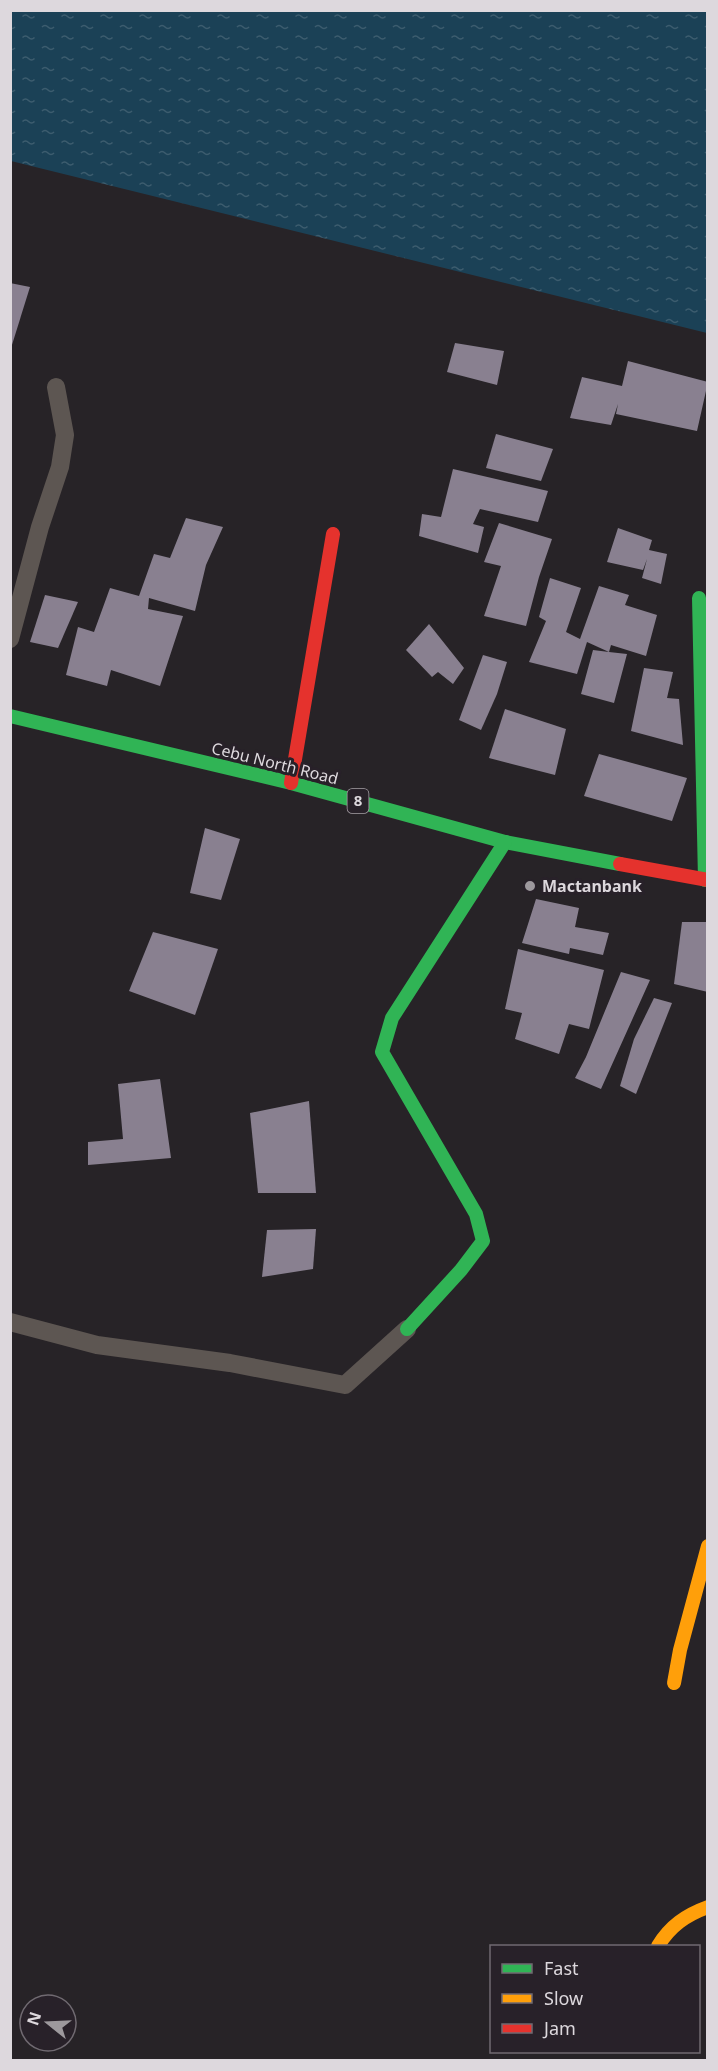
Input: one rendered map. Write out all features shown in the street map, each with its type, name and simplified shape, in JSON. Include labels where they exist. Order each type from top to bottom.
[{"type":"main road","points":[[291,783],[333,534]]},
{"type":"main road","points":[[699,598],[706,880]]},
{"type":"main road","name":"Cebu North Road","points":[[10,716],[291,783],[505,842],[706,880]]},
{"type":"main road","points":[[407,1329],[461,1270],[483,1241],[476,1214],[382,1052],[392,1018],[505,842]]},
{"type":"main road","points":[[674,1683],[680,1650],[708,1546]]},
{"type":"main road","points":[[659,1945],[668,1930],[697,1911],[708,1908]]},
{"type":"lane","points":[[10,639],[40,527],[60,467],[65,435],[56,387]]},
{"type":"lane","points":[[10,1322],[97,1345],[230,1363],[345,1384],[407,1329]]},
{"type":"water","points":[[11,10],[707,11],[707,333],[11,161]]},
{"type":"building","points":[[10,283],[30,287],[11,348],[10,347]]},
{"type":"building","points":[[455,343],[504,351],[497,385],[447,372]]},
{"type":"building","points":[[628,361],[708,382],[697,431],[616,414],[618,404],[611,425],[570,418],[582,377],[622,386]]},
{"type":"building","points":[[496,434],[553,449],[541,481],[486,468]]},
{"type":"building","points":[[453,469],[548,491],[538,522],[480,509],[473,524],[484,527],[478,553],[419,536],[422,514],[441,517]]},
{"type":"building","points":[[186,518],[223,527],[206,565],[195,611],[149,598],[148,609],[183,616],[160,686],[111,670],[107,686],[66,675],[78,627],[94,632],[110,588],[139,596],[154,554],[170,558]]},
{"type":"building","points":[[499,523],[552,539],[526,626],[484,616],[501,566],[484,562]]},
{"type":"building","points":[[618,528],[652,540],[649,550],[667,554],[661,584],[642,578],[647,559],[643,570],[607,562]]},
{"type":"building","points":[[550,578],[581,588],[566,632],[580,639],[599,586],[629,595],[625,605],[657,615],[646,656],[611,645],[609,652],[587,642],[577,674],[529,662],[546,621],[539,617]]},
{"type":"building","points":[[45,595],[78,602],[58,648],[30,642]]},
{"type":"building","points":[[429,624],[464,668],[453,684],[438,672],[432,677],[406,650]]},
{"type":"building","points":[[593,650],[627,654],[614,703],[581,694]]},
{"type":"building","points":[[483,655],[507,662],[497,694],[481,730],[459,720]]},
{"type":"building","points":[[644,668],[673,672],[667,698],[679,699],[683,745],[631,731]]},
{"type":"building","points":[[505,709],[566,729],[555,775],[489,758]]},
{"type":"building","points":[[599,754],[687,778],[672,821],[584,796]]},
{"type":"building","points":[[205,828],[240,839],[221,900],[190,893]]},
{"type":"building","points":[[536,899],[579,908],[575,927],[609,933],[603,955],[570,948],[569,954],[522,943]]},
{"type":"building","points":[[682,922],[708,922],[708,992],[674,984]]},
{"type":"building","points":[[153,932],[218,949],[195,1015],[129,991]]},
{"type":"building","points":[[518,949],[604,970],[589,1029],[569,1024],[559,1054],[515,1039],[522,1013],[505,1009]]},
{"type":"building","points":[[621,972],[650,980],[601,1089],[575,1078]]},
{"type":"building","points":[[654,998],[672,1003],[636,1094],[620,1086],[634,1039]]},
{"type":"building","points":[[160,1079],[171,1158],[88,1165],[88,1142],[123,1139],[118,1084]]},
{"type":"building","points":[[309,1101],[316,1193],[258,1193],[250,1113]]},
{"type":"building","points":[[316,1229],[313,1269],[262,1277],[267,1230]]},
{"type":"traffic: fast","points":[[699,598],[705,880]]},
{"type":"traffic: fast","points":[[10,716],[291,783],[505,842],[620,864]]},
{"type":"traffic: fast","points":[[407,1329],[461,1270],[483,1241],[476,1214],[382,1052],[392,1018],[505,842]]},
{"type":"traffic: slow","points":[[674,1683],[680,1650],[708,1546]]},
{"type":"traffic: slow","points":[[659,1945],[679,1922],[708,1907]]},
{"type":"traffic: jam","points":[[291,783],[333,534]]},
{"type":"traffic: jam","points":[[620,864],[708,880]]},
{"type":"place","name":"Mactanbank","points":[[530,886]]}]
